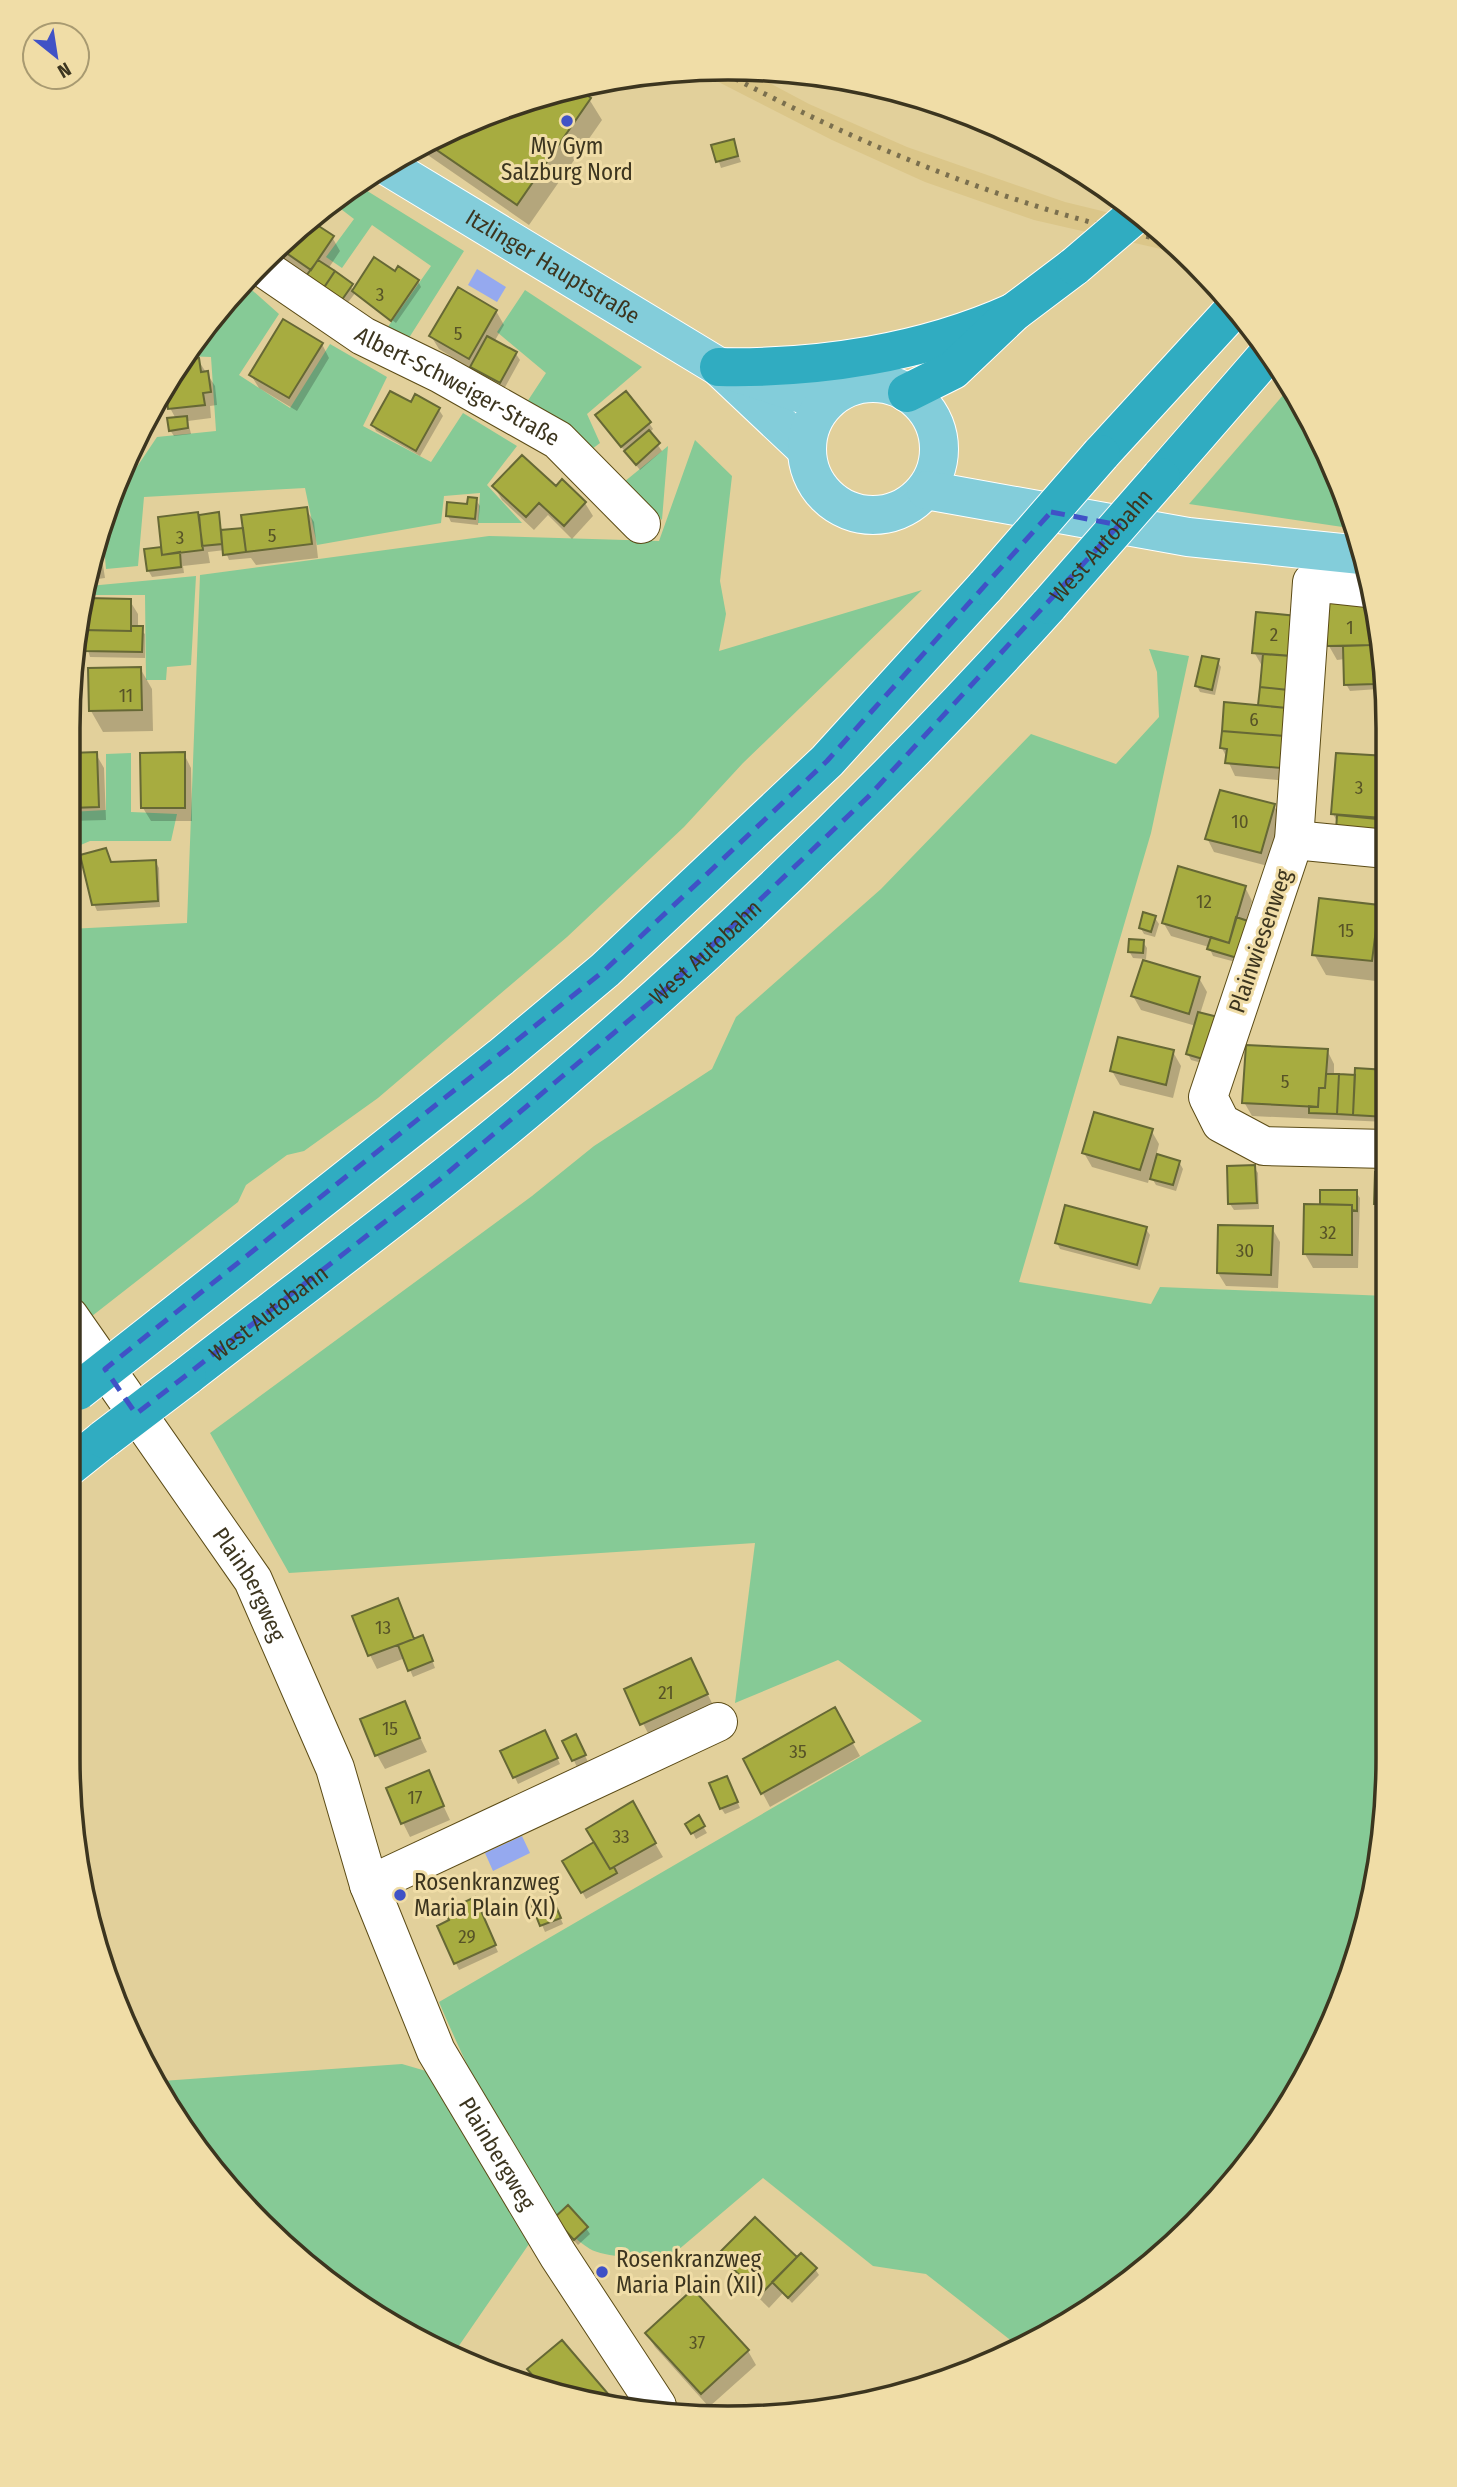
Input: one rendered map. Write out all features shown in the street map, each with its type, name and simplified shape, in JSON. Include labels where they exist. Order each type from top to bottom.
[{"type":"highway","points":[[907,393],[953,370],[1014,312],[1130,220]]},
{"type":"highway","points":[[719,368],[770,368],[906,349],[971,331],[1014,312]]},
{"type":"highway","points":[[80,1389],[501,1058],[605,970],[827,761],[1228,316]]},
{"type":"highway","name":"West Autobahn","points":[[80,1458],[541,1098],[665,990],[869,796],[1049,605],[1262,361]]},
{"type":"main road","name":"Itzlinger Hauptstraße","points":[[397,172],[719,368]]},
{"type":"main road","points":[[719,368],[827,402]]},
{"type":"main road","points":[[719,368],[807,450]]},
{"type":"main road","points":[[880,383],[907,393],[926,409],[934,423],[939,448],[935,474],[926,490],[912,504],[894,513],[874,516],[854,513],[836,504],[821,490],[812,475],[807,450],[814,419],[827,402],[844,390],[861,384],[880,383]]},
{"type":"main road","points":[[939,448],[956,467],[1002,503]]},
{"type":"main road","points":[[926,490],[1188,537],[1352,554]]},
{"type":"street","name":"Albert-Schweiger-Straße","points":[[269,272],[363,336],[452,380],[558,440],[641,524]]},
{"type":"street","name":"Plainwiesenweg","points":[[1360,587],[1312,582],[1294,840],[1208,1097],[1221,1123],[1264,1146],[1376,1149]]},
{"type":"street","points":[[1294,840],[1376,848]]},
{"type":"street","name":"Plainbergweg","points":[[80,1332],[253,1580],[335,1768],[369,1885],[436,2052],[558,2255],[654,2402]]},
{"type":"street","points":[[369,1885],[718,1722]]},
{"type":"highlighted area","points":[[1051,512],[1119,525],[869,796],[665,990],[439,1180],[136,1414],[105,1369],[605,970],[827,761]]},
{"type":"shaded area","points":[[716,81],[767,82],[809,104],[907,147],[1065,202],[1127,217],[1166,250],[1034,220],[925,182],[832,140]]},
{"type":"green space","points":[[367,191],[464,251],[407,341],[385,331],[431,266],[372,225],[342,268],[326,257],[354,219],[341,209]]},
{"type":"green space","points":[[252,290],[279,314],[239,375],[290,408],[330,344],[387,377],[363,426],[431,462],[463,413],[517,446],[487,485],[522,523],[478,523],[480,493],[444,496],[441,523],[317,545],[305,488],[144,497],[138,566],[106,569],[105,555],[130,481],[157,437],[216,431],[211,357],[198,357]]},
{"type":"green space","points":[[525,290],[642,367],[587,414],[600,443],[588,452],[527,402],[546,373],[497,332]]},
{"type":"green space","points":[[1284,395],[1310,442],[1344,527],[1189,504]]},
{"type":"green space","points":[[695,440],[732,476],[720,581],[726,614],[719,651],[922,590],[743,763],[684,827],[567,937],[378,1098],[304,1151],[287,1155],[246,1185],[238,1202],[80,1325],[80,928],[187,923],[200,575],[489,536],[659,541]]},
{"type":"green space","points":[[668,446],[662,520],[624,482]]},
{"type":"green space","points":[[196,576],[191,665],[167,667],[166,680],[146,680],[145,595],[95,595],[97,585]]},
{"type":"green space","points":[[1149,649],[1189,656],[1151,833],[1019,1282],[1151,1304],[1160,1287],[1376,1296],[1375,1801],[1364,1885],[1342,1967],[1310,2045],[1290,2082],[1243,2153],[1216,2186],[1156,2246],[1123,2273],[1052,2320],[1012,2341],[926,2274],[873,2266],[763,2178],[664,2262],[596,2252],[568,2231],[524,2172],[484,2099],[439,2002],[922,1721],[838,1660],[735,1703],[755,1543],[289,1573],[210,1433],[532,1196],[594,1146],[712,1069],[736,1017],[881,889],[1031,734],[1116,764],[1159,717],[1157,672]]},
{"type":"green space","points":[[131,753],[131,812],[177,814],[171,841],[90,841],[80,845],[80,811],[106,810],[106,754]]},
{"type":"green space","points":[[402,2064],[426,2071],[529,2244],[458,2347],[442,2340],[404,2320],[334,2273],[270,2217],[214,2153],[166,2081]]},
{"type":"water","points":[[477,269],[506,287],[497,302],[468,285]]},
{"type":"water","points":[[522,1836],[530,1853],[493,1871],[485,1853]]},
{"type":"building","points":[[589,96],[591,98],[517,205],[437,150],[520,115]]},
{"type":"building","points":[[734,139],[738,156],[716,162],[711,145]]},
{"type":"building","points":[[319,226],[334,236],[311,270],[287,254]]},
{"type":"building","points":[[374,257],[395,271],[398,266],[419,280],[391,321],[352,291]]},
{"type":"building","points":[[318,260],[335,271],[321,292],[303,280]]},
{"type":"building","points":[[335,271],[353,284],[339,304],[321,292]]},
{"type":"building","points":[[458,287],[497,310],[469,359],[429,336]]},
{"type":"building","points":[[283,319],[323,343],[289,398],[249,375]]},
{"type":"building","points":[[487,336],[517,352],[500,383],[470,367]]},
{"type":"building","points":[[199,358],[201,372],[208,371],[211,392],[203,393],[205,405],[168,409],[167,403]]},
{"type":"building","points":[[390,391],[411,402],[415,394],[440,408],[416,451],[371,425]]},
{"type":"building","points":[[626,391],[651,422],[621,447],[595,415]]},
{"type":"building","points":[[187,416],[188,428],[169,431],[167,418]]},
{"type":"building","points":[[649,430],[660,443],[636,465],[624,451]]},
{"type":"building","points":[[522,455],[556,486],[562,479],[586,502],[564,526],[539,503],[526,517],[492,486]]},
{"type":"building","points":[[468,497],[477,498],[475,519],[446,516],[447,502],[467,504]]},
{"type":"building","points":[[307,507],[312,544],[246,552],[241,515]]},
{"type":"building","points":[[198,512],[203,550],[162,555],[158,517]]},
{"type":"building","points":[[219,512],[222,544],[202,546],[199,515]]},
{"type":"building","points":[[243,528],[246,552],[223,555],[221,530]]},
{"type":"building","points":[[161,547],[162,555],[180,552],[181,567],[147,571],[144,549]]},
{"type":"building","points":[[1362,595],[1371,645],[1327,646],[1325,597]]},
{"type":"building","points":[[94,598],[131,599],[131,631],[88,630]]},
{"type":"building","points":[[1256,612],[1297,616],[1293,656],[1252,653]]},
{"type":"building","points":[[131,626],[143,626],[142,652],[85,651],[88,630],[131,631]]},
{"type":"building","points":[[1371,645],[1375,684],[1344,685],[1343,646]]},
{"type":"building","points":[[1263,654],[1291,656],[1288,690],[1260,687]]},
{"type":"building","points":[[1202,656],[1219,659],[1212,690],[1195,686]]},
{"type":"building","points":[[141,667],[142,710],[89,711],[88,668]]},
{"type":"building","points":[[1260,687],[1288,690],[1287,708],[1258,705]]},
{"type":"building","points":[[1224,702],[1287,708],[1284,736],[1222,731]]},
{"type":"building","points":[[1222,731],[1284,736],[1281,768],[1225,763],[1227,749],[1220,748]]},
{"type":"building","points":[[97,752],[99,807],[80,808],[80,753]]},
{"type":"building","points":[[185,752],[185,808],[141,808],[140,753]]},
{"type":"building","points":[[1336,753],[1376,755],[1376,817],[1331,814]]},
{"type":"building","points":[[1220,790],[1275,804],[1261,853],[1205,839]]},
{"type":"building","points":[[1337,815],[1376,819],[1376,834],[1336,831]]},
{"type":"building","points":[[106,848],[111,862],[156,860],[158,901],[92,905],[80,855]]},
{"type":"building","points":[[1178,866],[1246,886],[1229,943],[1162,923]]},
{"type":"building","points":[[1319,898],[1376,905],[1372,961],[1312,955]]},
{"type":"building","points":[[1143,912],[1156,916],[1151,932],[1139,928]]},
{"type":"building","points":[[1236,917],[1254,923],[1244,960],[1207,949],[1211,937],[1229,943]]},
{"type":"building","points":[[1129,939],[1144,940],[1143,953],[1128,952]]},
{"type":"building","points":[[1143,960],[1200,977],[1189,1014],[1131,996]]},
{"type":"building","points":[[1198,1012],[1218,1017],[1206,1060],[1186,1054]]},
{"type":"building","points":[[1118,1037],[1174,1050],[1166,1085],[1110,1071]]},
{"type":"building","points":[[1246,1045],[1328,1049],[1325,1088],[1319,1088],[1318,1107],[1242,1103]]},
{"type":"building","points":[[1355,1068],[1376,1069],[1376,1116],[1353,1115]]},
{"type":"building","points":[[1326,1074],[1339,1074],[1337,1114],[1309,1113],[1309,1106],[1318,1107],[1319,1088],[1325,1088]]},
{"type":"building","points":[[1339,1074],[1355,1075],[1353,1115],[1337,1114]]},
{"type":"building","points":[[1094,1112],[1153,1129],[1140,1170],[1082,1153]]},
{"type":"building","points":[[1157,1154],[1180,1161],[1173,1185],[1150,1179]]},
{"type":"building","points":[[1255,1165],[1257,1203],[1228,1204],[1227,1166]]},
{"type":"building","points":[[1375,1172],[1376,1204],[1374,1204]]},
{"type":"building","points":[[1320,1190],[1357,1190],[1357,1211],[1352,1210],[1352,1205],[1320,1204]]},
{"type":"building","points":[[1304,1204],[1352,1205],[1352,1255],[1303,1254]]},
{"type":"building","points":[[1065,1205],[1147,1227],[1137,1265],[1055,1243]]},
{"type":"building","points":[[1218,1225],[1273,1226],[1271,1275],[1217,1273]]},
{"type":"building","points":[[398,1598],[414,1639],[368,1656],[352,1616]]},
{"type":"building","points":[[423,1635],[433,1661],[408,1671],[398,1645]]},
{"type":"building","points":[[691,1658],[708,1694],[640,1725],[624,1689]]},
{"type":"building","points":[[405,1701],[420,1738],[375,1756],[360,1719]]},
{"type":"building","points":[[835,1707],[854,1742],[761,1794],[743,1759]]},
{"type":"building","points":[[545,1730],[558,1758],[513,1778],[500,1751]]},
{"type":"building","points":[[576,1734],[586,1755],[572,1761],[562,1741]]},
{"type":"building","points":[[429,1770],[444,1806],[401,1824],[386,1788]]},
{"type":"building","points":[[727,1776],[738,1802],[720,1809],[709,1783]]},
{"type":"building","points":[[633,1801],[656,1843],[610,1869],[586,1829]]},
{"type":"building","points":[[699,1815],[705,1826],[691,1834],[685,1824]]},
{"type":"building","points":[[594,1842],[610,1869],[614,1867],[617,1873],[581,1893],[562,1861]]},
{"type":"building","points":[[551,1895],[561,1918],[540,1926],[531,1903]]},
{"type":"building","points":[[475,1897],[496,1945],[454,1964],[437,1926],[449,1920],[445,1911]]},
{"type":"building","points":[[568,2205],[588,2227],[574,2240],[554,2218]]},
{"type":"building","points":[[755,2217],[797,2257],[760,2295],[718,2254]]},
{"type":"building","points":[[801,2253],[817,2268],[788,2298],[772,2282]]},
{"type":"building","points":[[693,2289],[749,2350],[701,2394],[645,2333]]},
{"type":"building","points":[[562,2340],[609,2395],[533,2376],[527,2369]]},
{"type":"railway","points":[[739,81],[826,124],[939,172],[1054,211],[1151,237]]},
{"type":"place","name":"My Gym Salzburg Nord","points":[[567,121]]},
{"type":"place","name":"Rosenkranzweg Maria Plain (XI)","points":[[400,1895]]},
{"type":"place","name":"Rosenkranzweg Maria Plain (XII)","points":[[602,2272]]}]
